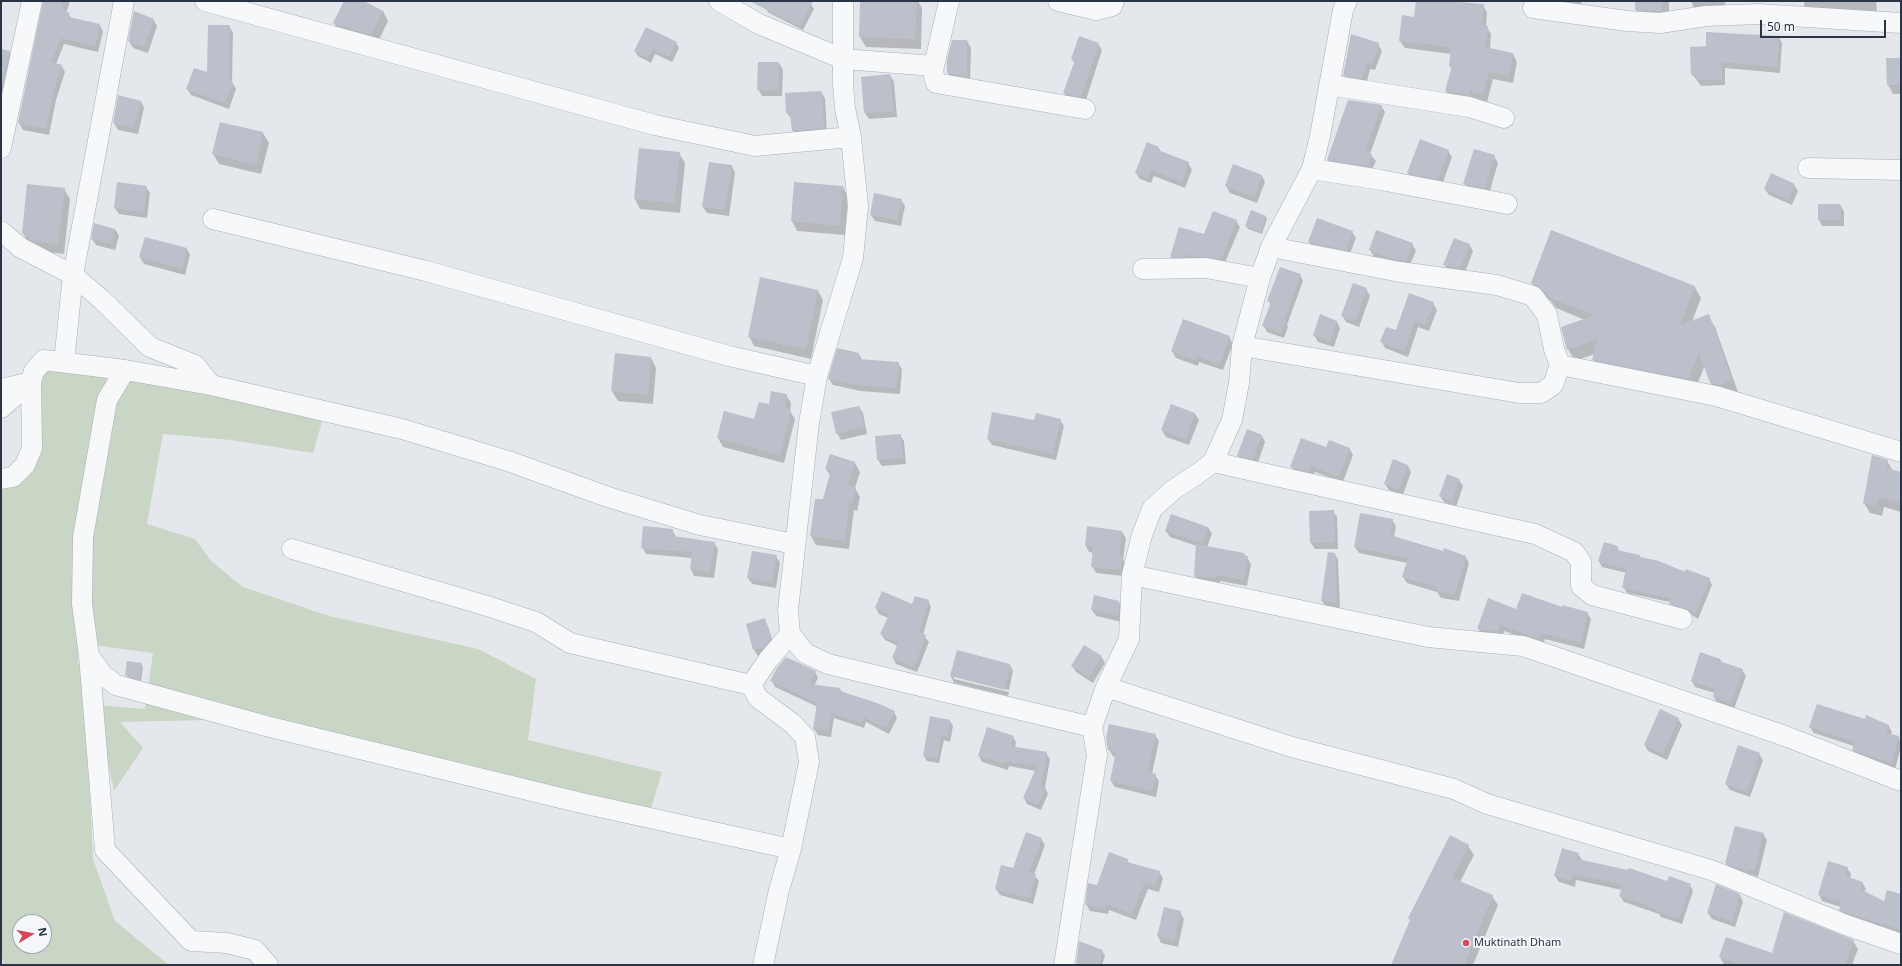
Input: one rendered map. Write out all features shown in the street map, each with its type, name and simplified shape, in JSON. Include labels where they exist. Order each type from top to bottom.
[{"type":"street","points":[[1,148],[32,1]]},
{"type":"street","points":[[64,362],[73,275],[124,1]]},
{"type":"street","points":[[205,1],[654,125],[755,146],[851,137]]},
{"type":"street","points":[[720,1],[759,24],[843,59],[934,66]]},
{"type":"street","points":[[843,1],[845,108],[851,137],[858,206],[853,258],[817,376],[809,423],[794,544],[788,610],[790,634],[805,653],[828,664],[1092,727]]},
{"type":"street","points":[[949,1],[933,72],[936,83],[1085,109]]},
{"type":"street","points":[[1058,1],[1096,10],[1112,6],[1114,1]]},
{"type":"street","points":[[1064,965],[1097,755],[1092,727],[1106,687],[1129,639],[1132,575],[1142,535],[1152,510],[1174,490],[1196,476],[1213,462],[1232,420],[1239,383],[1242,346],[1260,278],[1271,247],[1312,169],[1343,10],[1347,1]]},
{"type":"street","points":[[1533,8],[1626,21],[1660,23],[1706,16],[1759,14],[1901,23]]},
{"type":"street","points":[[1329,85],[1469,107],[1504,118]]},
{"type":"street","points":[[1808,168],[1901,170]]},
{"type":"street","points":[[1312,169],[1381,180],[1507,204]]},
{"type":"street","points":[[214,219],[426,271],[729,356],[817,376]]},
{"type":"street","points":[[1,231],[21,248],[73,275],[102,300],[150,347],[195,365],[211,385]]},
{"type":"street","points":[[1242,346],[1519,393],[1541,393],[1553,385],[1560,365],[1554,349],[1547,315],[1533,296],[1497,286],[1400,272],[1271,247]]},
{"type":"street","points":[[1143,269],[1206,268],[1260,278]]},
{"type":"street","points":[[1,479],[13,477],[25,465],[32,448],[31,382],[34,371],[44,360],[125,370],[211,385],[402,429],[508,462],[608,497],[700,525],[794,544]]},
{"type":"street","points":[[1560,365],[1716,396],[1901,452]]},
{"type":"street","points":[[125,370],[107,400],[83,537],[82,604],[90,656],[105,850],[192,941],[226,943],[255,950],[268,965]]},
{"type":"street","points":[[1,389],[31,382]]},
{"type":"street","points":[[1,408],[31,382]]},
{"type":"street","points":[[1213,462],[1535,534],[1574,552],[1581,562],[1581,586],[1592,595],[1682,619]]},
{"type":"street","points":[[292,549],[484,605],[536,622],[570,643],[751,685],[758,698],[793,724],[805,737],[809,762],[791,849],[779,890],[763,965]]},
{"type":"street","points":[[1132,575],[1428,637],[1523,646],[1785,736],[1901,781]]},
{"type":"street","points":[[751,685],[768,660],[790,634]]},
{"type":"street","points":[[90,656],[103,675],[116,686],[266,726],[577,802],[791,849]]},
{"type":"street","points":[[1106,687],[1292,747],[1454,788],[1487,804],[1711,870],[1846,925],[1901,944]]},
{"type":"green space","points":[[41,366],[107,377],[78,616],[78,662],[85,694],[93,859],[115,921],[169,965],[4,965],[1,955],[1,486],[15,484]]},
{"type":"green space","points":[[126,376],[323,418],[313,453],[231,440],[163,434],[147,524],[195,539],[211,561],[243,587],[329,616],[478,649],[536,679],[528,740],[662,772],[645,828],[207,720],[120,722],[143,748],[114,791],[96,705],[145,709],[153,653],[92,645],[91,535],[114,397]]},
{"type":"building","points":[[43,1],[64,1],[62,10],[70,13],[68,17],[100,24],[95,46],[61,38],[51,62],[62,65],[53,93],[46,129],[18,123]]},
{"type":"building","points":[[344,1],[364,1],[383,11],[371,35],[333,23]]},
{"type":"building","points":[[749,1],[813,1],[800,26]]},
{"type":"building","points":[[860,1],[917,1],[915,39],[859,37]]},
{"type":"building","points":[[1416,1],[1445,1],[1484,4],[1482,25],[1488,26],[1485,47],[1513,53],[1509,76],[1489,72],[1483,95],[1470,91],[1469,95],[1445,91],[1452,66],[1449,66],[1451,47],[1399,41],[1402,15],[1414,17]]},
{"type":"building","points":[[1635,1],[1662,1],[1662,11],[1635,10]]},
{"type":"building","points":[[134,11],[154,19],[144,47],[128,41]]},
{"type":"building","points":[[208,25],[230,25],[229,80],[233,82],[225,103],[186,89],[194,68],[207,72]]},
{"type":"building","points":[[646,27],[677,42],[669,57],[652,49],[648,58],[634,51]]},
{"type":"building","points":[[1706,32],[1779,36],[1777,67],[1722,62],[1722,80],[1697,80],[1697,75],[1691,75],[1690,47],[1706,46]]},
{"type":"building","points":[[1351,34],[1379,43],[1372,64],[1366,63],[1362,79],[1343,76]]},
{"type":"building","points":[[1079,36],[1099,43],[1081,97],[1063,93],[1075,60],[1071,59]]},
{"type":"building","points":[[952,40],[967,40],[967,76],[947,73],[947,60]]},
{"type":"building","points":[[1,49],[10,51],[1,92]]},
{"type":"building","points":[[1886,58],[1901,58],[1901,85],[1887,85]]},
{"type":"building","points":[[758,62],[779,62],[779,90],[757,90]]},
{"type":"building","points":[[890,74],[894,111],[864,113],[861,77]]},
{"type":"building","points":[[822,91],[824,128],[792,131],[790,113],[786,113],[785,93]]},
{"type":"building","points":[[118,95],[141,101],[134,128],[113,123]]},
{"type":"building","points":[[1348,100],[1382,105],[1365,151],[1372,154],[1368,166],[1327,160]]},
{"type":"building","points":[[220,122],[263,132],[256,165],[212,154]]},
{"type":"building","points":[[1420,139],[1449,150],[1438,179],[1407,173]]},
{"type":"building","points":[[1147,142],[1159,147],[1158,150],[1189,162],[1182,182],[1151,170],[1148,178],[1135,173]]},
{"type":"building","points":[[639,148],[680,152],[674,203],[634,199]]},
{"type":"building","points":[[1474,149],[1495,155],[1485,188],[1463,184]]},
{"type":"building","points":[[709,162],[732,165],[725,210],[702,207]]},
{"type":"building","points":[[1233,164],[1262,175],[1254,197],[1225,186]]},
{"type":"building","points":[[1771,173],[1795,184],[1788,200],[1764,189]]},
{"type":"building","points":[[117,182],[147,186],[144,212],[114,208]]},
{"type":"building","points":[[794,182],[843,186],[840,226],[791,221]]},
{"type":"building","points":[[27,184],[65,188],[58,244],[33,241],[22,233]]},
{"type":"building","points":[[874,193],[902,199],[897,220],[870,215]]},
{"type":"building","points":[[1818,204],[1840,204],[1841,220],[1818,220]]},
{"type":"building","points":[[1251,210],[1266,216],[1261,232],[1245,226]]},
{"type":"building","points":[[1213,211],[1237,220],[1221,259],[1196,257],[1188,254],[1187,257],[1170,257],[1179,227],[1204,234]]},
{"type":"building","points":[[1317,218],[1353,231],[1346,250],[1308,242]]},
{"type":"building","points":[[94,223],[115,229],[112,244],[91,239]]},
{"type":"building","points":[[1376,230],[1413,243],[1406,261],[1390,258],[1369,250]]},
{"type":"building","points":[[1551,230],[1695,286],[1680,325],[1709,314],[1732,380],[1719,385],[1710,383],[1699,352],[1688,379],[1592,360],[1598,339],[1567,350],[1561,327],[1595,315],[1548,297],[1542,289],[1531,283]]},
{"type":"building","points":[[145,237],[187,248],[182,269],[139,257]]},
{"type":"building","points":[[1454,238],[1470,244],[1460,268],[1443,265]]},
{"type":"building","points":[[1280,267],[1301,274],[1284,320],[1286,320],[1281,333],[1262,326],[1271,302],[1267,301]]},
{"type":"building","points":[[760,277],[818,290],[806,349],[748,337]]},
{"type":"building","points":[[1353,283],[1367,288],[1355,321],[1341,316]]},
{"type":"building","points":[[1409,293],[1434,302],[1425,325],[1415,321],[1404,351],[1380,342],[1386,327],[1396,330]]},
{"type":"building","points":[[1320,314],[1337,321],[1330,341],[1313,335]]},
{"type":"building","points":[[1183,319],[1230,336],[1220,364],[1196,356],[1194,360],[1171,351]]},
{"type":"building","points":[[837,348],[859,353],[858,359],[899,362],[896,388],[856,385],[828,379]]},
{"type":"building","points":[[615,353],[651,357],[648,395],[611,391]]},
{"type":"building","points":[[771,391],[787,394],[785,408],[791,410],[780,455],[717,438],[724,411],[754,419],[759,402],[769,404]]},
{"type":"building","points":[[1171,404],[1195,413],[1186,440],[1161,430]]},
{"type":"building","points":[[859,406],[864,427],[836,434],[831,412]]},
{"type":"building","points":[[992,412],[1034,420],[1036,413],[1061,419],[1053,454],[987,439]]},
{"type":"building","points":[[1247,429],[1262,435],[1253,459],[1237,456]]},
{"type":"building","points":[[901,434],[903,458],[877,460],[875,436]]},
{"type":"building","points":[[1301,438],[1326,447],[1329,440],[1350,448],[1339,477],[1311,466],[1309,472],[1290,467]]},
{"type":"building","points":[[830,454],[855,462],[848,485],[856,488],[852,503],[849,502],[845,541],[810,536],[815,499],[823,499],[831,470],[825,469]]},
{"type":"building","points":[[1872,455],[1888,460],[1886,468],[1901,472],[1901,503],[1879,497],[1876,506],[1863,503]]},
{"type":"building","points":[[1393,459],[1408,465],[1399,490],[1384,484]]},
{"type":"building","points":[[1447,474],[1460,479],[1452,501],[1439,496]]},
{"type":"building","points":[[1334,510],[1335,542],[1310,543],[1309,511]]},
{"type":"building","points":[[1360,513],[1393,519],[1390,535],[1443,551],[1444,548],[1466,556],[1455,595],[1436,591],[1437,587],[1402,577],[1408,558],[1354,547]]},
{"type":"building","points":[[1171,514],[1208,527],[1203,543],[1165,531]]},
{"type":"building","points":[[643,526],[673,529],[672,536],[715,542],[710,572],[690,569],[692,552],[641,548]]},
{"type":"building","points":[[1087,526],[1122,531],[1119,556],[1122,556],[1121,570],[1091,567],[1093,547],[1085,546]]},
{"type":"building","points":[[1604,542],[1618,546],[1617,550],[1640,555],[1640,557],[1659,561],[1685,572],[1686,569],[1710,578],[1695,614],[1685,608],[1669,604],[1671,598],[1622,588],[1626,569],[1598,561]]},
{"type":"building","points":[[1196,544],[1244,553],[1244,556],[1248,556],[1243,580],[1217,575],[1216,578],[1194,576]]},
{"type":"building","points":[[752,551],[777,555],[772,582],[747,578]]},
{"type":"building","points":[[1328,552],[1335,553],[1337,603],[1321,601]]},
{"type":"building","points":[[882,591],[912,604],[915,596],[929,600],[919,632],[926,635],[914,667],[892,658],[898,643],[880,634],[889,615],[875,608]]},
{"type":"building","points":[[1522,593],[1562,607],[1562,605],[1588,612],[1581,643],[1541,633],[1539,639],[1501,625],[1498,632],[1477,629],[1488,598],[1516,609]]},
{"type":"building","points":[[1094,595],[1119,601],[1119,616],[1091,610]]},
{"type":"building","points":[[765,618],[771,639],[764,647],[753,650],[746,624]]},
{"type":"building","points":[[1084,645],[1102,656],[1089,677],[1071,666]]},
{"type":"building","points":[[957,650],[1010,664],[1005,690],[950,676]]},
{"type":"building","points":[[1700,652],[1720,659],[1719,661],[1743,669],[1731,704],[1713,697],[1715,689],[1691,681]]},
{"type":"building","points":[[786,657],[816,671],[810,684],[840,688],[840,691],[877,703],[895,711],[886,728],[863,717],[861,723],[831,713],[828,732],[813,729],[817,703],[770,681],[777,668]]},
{"type":"building","points":[[127,661],[142,663],[140,680],[125,675]]},
{"type":"building","points":[[1817,704],[1865,719],[1866,715],[1889,725],[1886,733],[1899,736],[1892,763],[1852,750],[1855,742],[1809,727]]},
{"type":"building","points":[[1660,709],[1679,718],[1663,754],[1644,745]]},
{"type":"building","points":[[930,716],[950,720],[947,737],[941,736],[937,759],[923,756]]},
{"type":"building","points":[[1109,724],[1156,734],[1147,772],[1156,774],[1152,791],[1110,781],[1116,752],[1108,750],[1106,738]]},
{"type":"building","points":[[987,727],[1014,736],[1010,746],[1047,752],[1041,786],[1046,788],[1038,805],[1023,798],[1037,766],[1006,761],[1005,764],[978,756]]},
{"type":"building","points":[[1738,745],[1760,753],[1747,792],[1725,784]]},
{"type":"building","points":[[1735,826],[1764,833],[1754,871],[1748,869],[1747,872],[1725,863]]},
{"type":"building","points":[[1026,832],[1042,838],[1029,872],[1036,874],[1030,898],[995,889],[1001,865],[1013,868]]},
{"type":"building","points":[[1450,835],[1469,845],[1452,878],[1493,895],[1464,965],[1391,965],[1410,920],[1408,918]]},
{"type":"building","points":[[1562,848],[1579,853],[1577,859],[1628,870],[1629,868],[1667,881],[1669,876],[1691,884],[1679,919],[1657,911],[1657,909],[1619,896],[1623,885],[1573,874],[1571,881],[1554,876]]},
{"type":"building","points":[[1109,852],[1128,859],[1127,862],[1160,871],[1155,886],[1144,883],[1132,914],[1106,904],[1105,908],[1085,905],[1088,883],[1097,885]]},
{"type":"building","points":[[1828,861],[1848,867],[1845,876],[1863,882],[1860,889],[1884,901],[1887,890],[1901,894],[1901,930],[1839,910],[1842,902],[1818,895]]},
{"type":"building","points":[[1716,884],[1740,894],[1732,921],[1707,913]]},
{"type":"building","points":[[1164,907],[1181,911],[1174,941],[1157,936]]},
{"type":"building","points":[[1784,912],[1854,940],[1845,965],[1741,965],[1719,957],[1726,937],[1772,953]]},
{"type":"building","points":[[1079,941],[1103,950],[1099,965],[1076,965]]},
{"type":"place","name":"Muktinath Dham","points":[[1466,943]]}]
